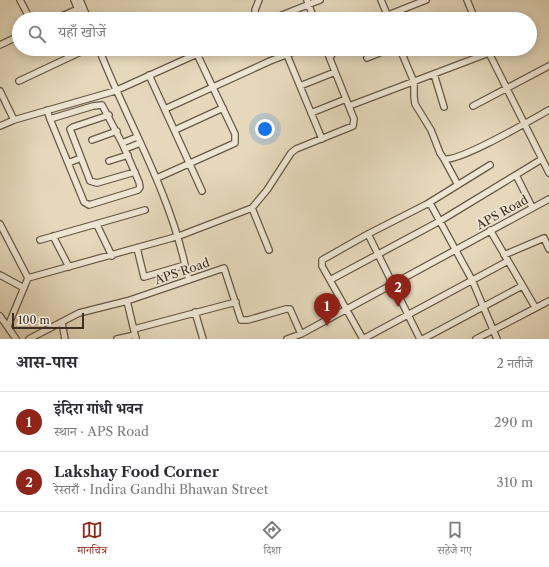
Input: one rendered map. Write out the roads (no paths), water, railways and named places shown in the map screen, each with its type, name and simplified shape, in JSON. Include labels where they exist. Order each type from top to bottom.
[{"type":"street","points":[[20,0],[26,12]]},
{"type":"street","points":[[74,0],[79,12]]},
{"type":"street","points":[[80,0],[85,12]]},
{"type":"street","points":[[255,12],[259,0]]},
{"type":"street","points":[[287,12],[308,2],[320,0]]},
{"type":"street","points":[[381,0],[386,12]]},
{"type":"street","points":[[399,12],[426,0]]},
{"type":"street","points":[[467,0],[470,12]]},
{"type":"street","points":[[308,2],[312,12]]},
{"type":"street","points":[[71,12],[78,9]]},
{"type":"street","points":[[0,45],[12,39]]},
{"type":"street","points":[[19,81],[72,56]]},
{"type":"street","points":[[102,56],[115,91],[157,178],[179,236],[189,280]]},
{"type":"street","points":[[0,126],[14,120],[115,91],[192,56]]},
{"type":"street","points":[[157,178],[235,143],[235,134],[198,56]]},
{"type":"street","points":[[165,109],[285,56]]},
{"type":"street","points":[[287,56],[322,139]]},
{"type":"street","points":[[367,58],[372,56]]},
{"type":"street","points":[[403,56],[414,82],[414,97],[416,104],[431,130],[440,153],[458,185]]},
{"type":"street","points":[[349,106],[414,82],[476,56]]},
{"type":"street","points":[[490,56],[549,173]]},
{"type":"street","points":[[28,278],[112,256],[179,236],[252,208],[267,190],[291,153],[296,149],[352,126],[354,120],[330,58]]},
{"type":"street","points":[[473,106],[549,66]]},
{"type":"street","points":[[300,86],[335,72]]},
{"type":"street","points":[[434,74],[444,107]]},
{"type":"street","points":[[149,75],[202,191]]},
{"type":"street","points":[[0,91],[14,120]]},
{"type":"street","points":[[311,114],[346,99]]},
{"type":"street","points":[[72,103],[75,111]]},
{"type":"street","points":[[47,110],[50,119],[84,202],[89,205],[138,190],[139,182],[127,152],[109,115],[102,105],[98,104],[50,119]]},
{"type":"street","points":[[175,130],[223,108]]},
{"type":"street","points":[[444,159],[454,158],[471,151],[549,110]]},
{"type":"street","points":[[109,115],[70,129],[90,181],[93,183],[135,172]]},
{"type":"street","points":[[92,140],[116,131]]},
{"type":"street","points":[[122,143],[137,137]]},
{"type":"street","points":[[109,161],[127,152],[140,143]]},
{"type":"street","points":[[68,163],[81,158]]},
{"type":"street","points":[[330,280],[440,221],[542,159]]},
{"type":"street","points":[[490,165],[427,204],[323,258],[322,266],[363,339],[508,261]]},
{"type":"street","points":[[516,175],[532,207]]},
{"type":"street","name":"APS Road","points":[[29,339],[79,313],[127,301],[224,268],[241,320],[244,321],[290,309],[301,334],[346,308],[549,199]]},
{"type":"street","points":[[427,204],[431,205],[472,280],[497,339]]},
{"type":"street","points":[[252,208],[269,250]]},
{"type":"street","points":[[40,240],[97,225],[145,210]]},
{"type":"street","points":[[0,224],[28,278],[8,326]]},
{"type":"street","points":[[97,225],[112,256]]},
{"type":"street","points":[[490,230],[535,307]]},
{"type":"street","points":[[368,234],[422,339],[522,286]]},
{"type":"street","points":[[53,236],[69,267]]},
{"type":"street","points":[[504,255],[544,238],[549,249]]},
{"type":"street","points":[[137,248],[144,277],[185,265]]},
{"type":"street","points":[[0,275],[24,288]]},
{"type":"street","points":[[117,339],[135,337],[127,301]]},
{"type":"street","points":[[476,339],[549,301]]},
{"type":"street","points":[[134,329],[236,302]]},
{"type":"street","points":[[195,312],[203,339]]},
{"type":"street","points":[[0,316],[16,339]]},
{"type":"street","points":[[62,323],[65,339]]},
{"type":"street","points":[[287,339],[301,334]]},
{"type":"place","name":"Lakshay Food Corner","points":[[398,307]]},
{"type":"place","name":"इंदिरा गांधी भवन","points":[[327,326]]}]
